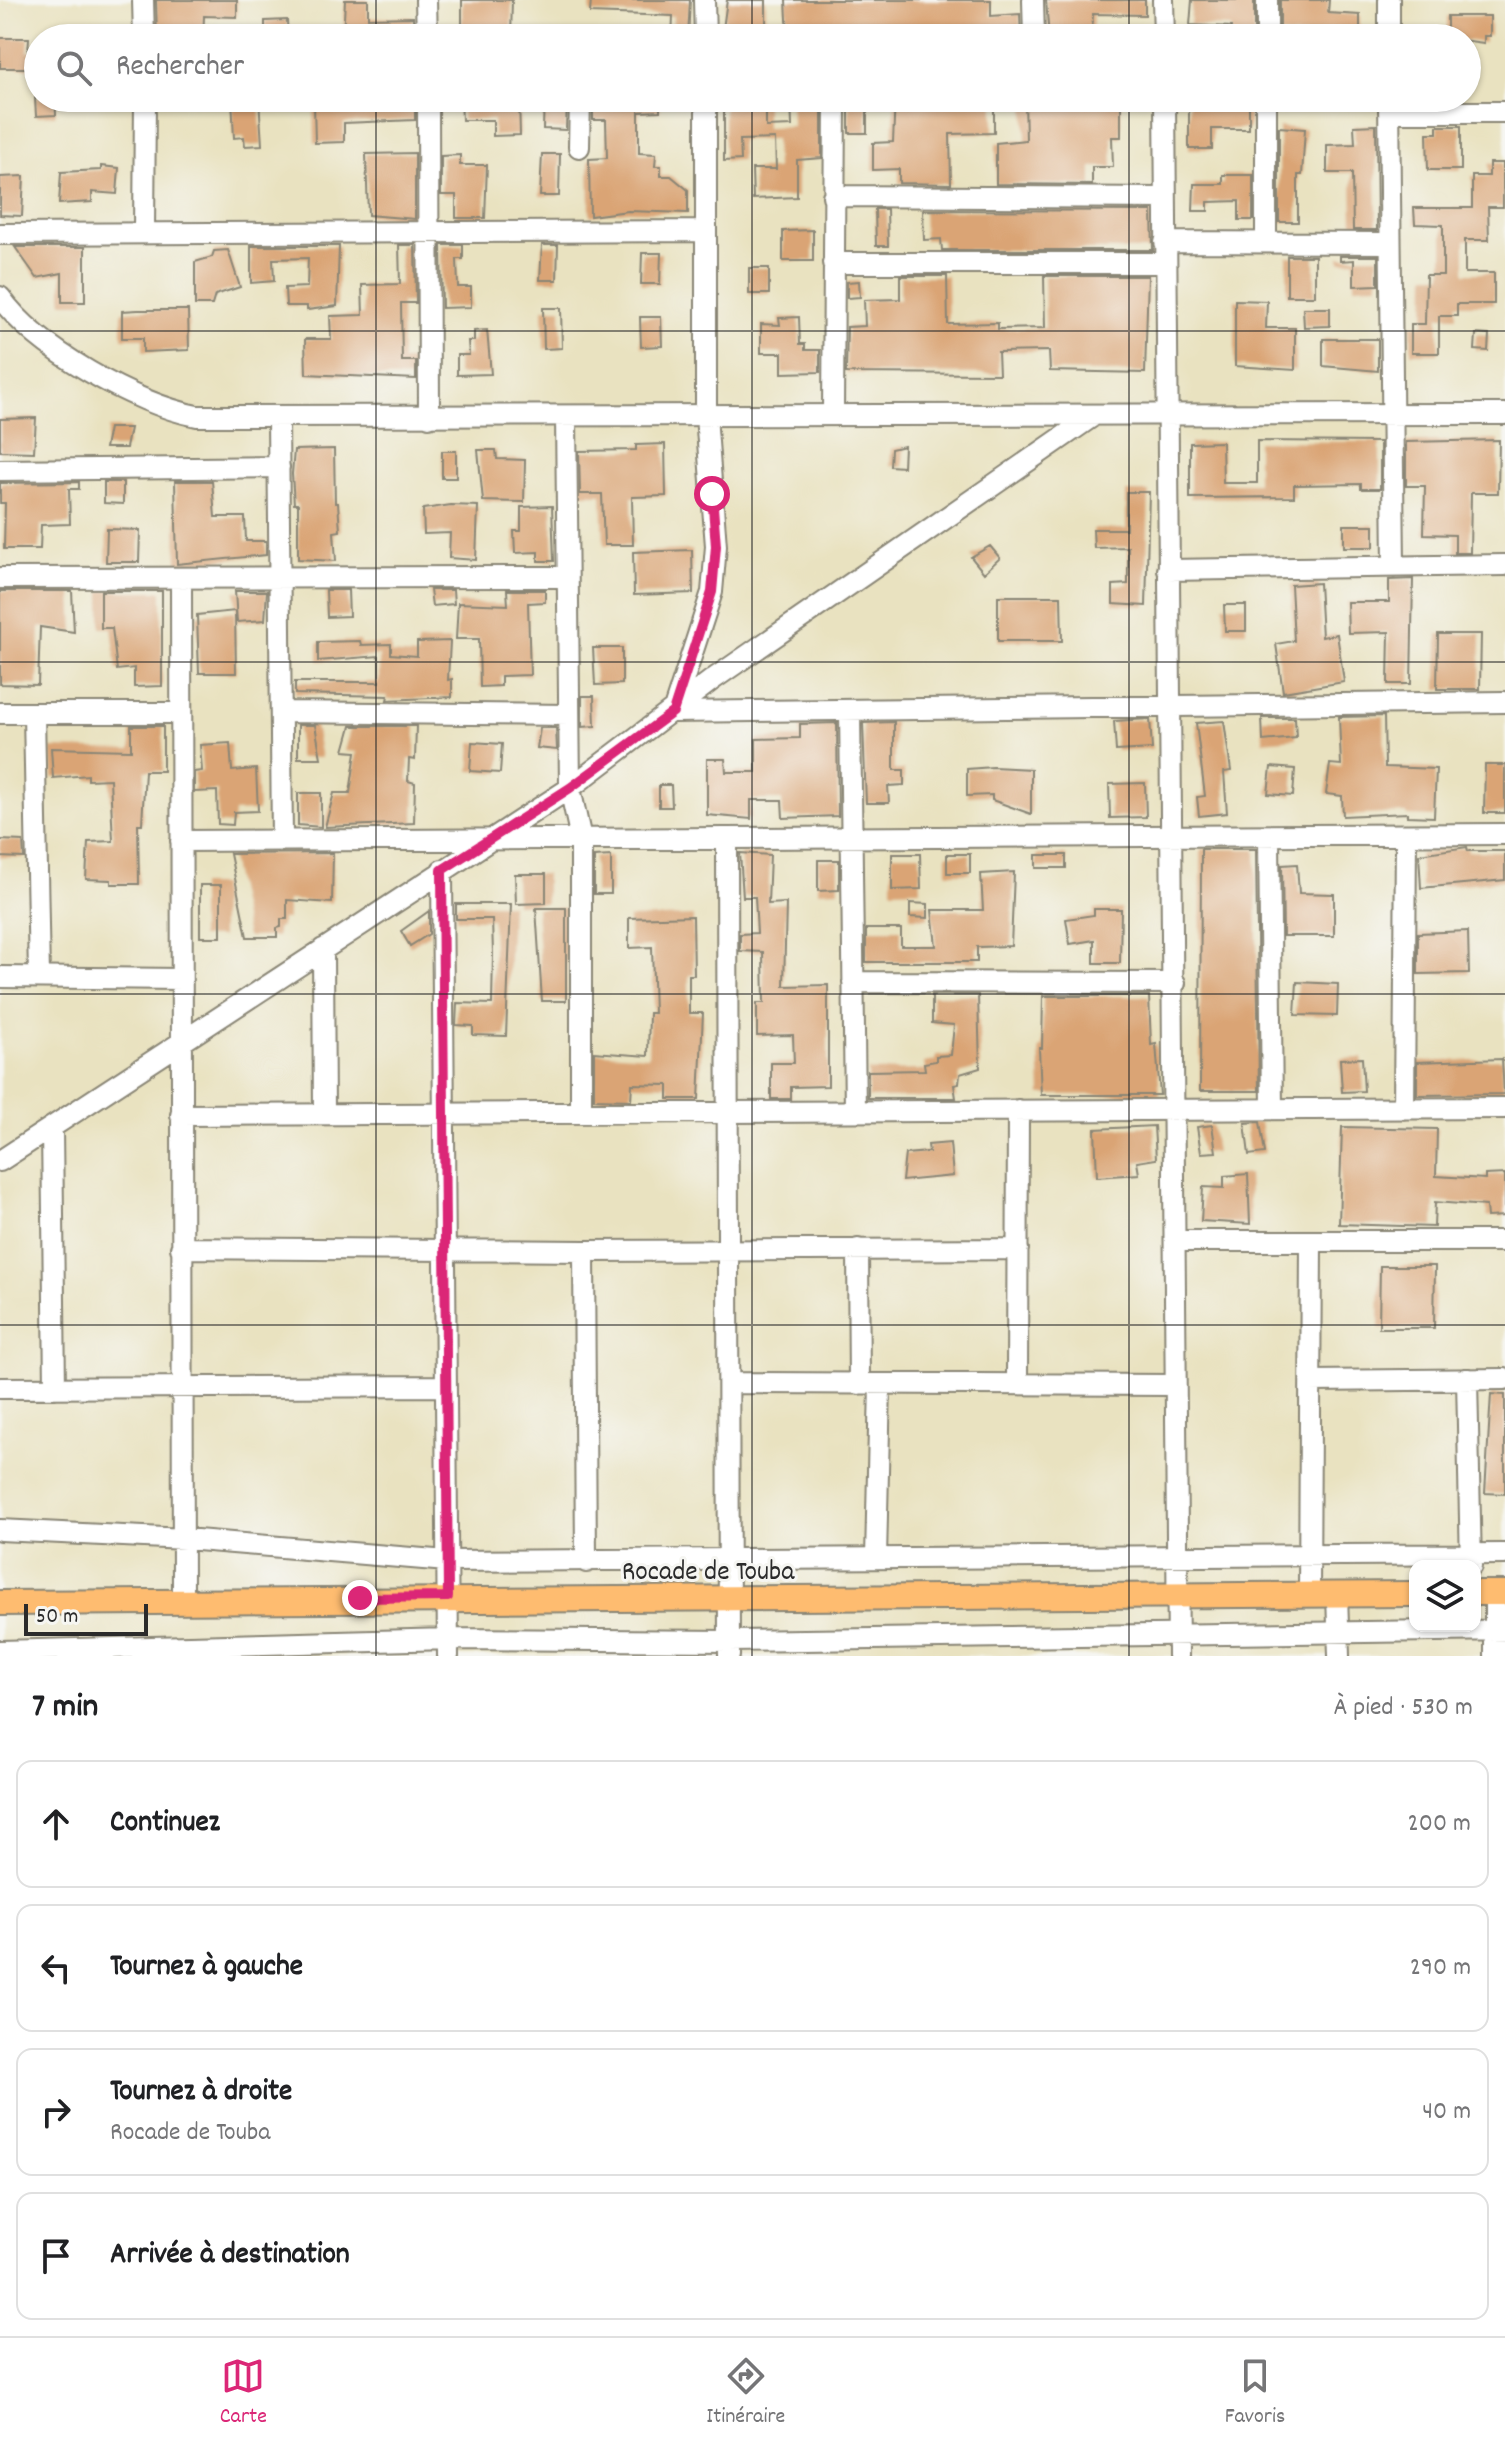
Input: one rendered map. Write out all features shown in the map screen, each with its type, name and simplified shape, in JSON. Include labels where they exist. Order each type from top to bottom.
[{"type":"main road","name":"Rocade de Touba","points":[[0,1603],[448,1597],[729,1600],[1409,1594]]},
{"type":"street","points":[[143,0],[144,24]]},
{"type":"street","points":[[426,0],[427,24]]},
{"type":"street","points":[[704,0],[705,24]]},
{"type":"street","points":[[1033,0],[1034,24]]},
{"type":"street","points":[[1163,0],[1164,24]]},
{"type":"street","points":[[1267,0],[1267,24]]},
{"type":"street","points":[[1389,0],[1389,24]]},
{"type":"street","points":[[1481,111],[1505,112]]},
{"type":"street","points":[[144,233],[145,112]]},
{"type":"street","points":[[428,112],[429,417]]},
{"type":"street","points":[[579,147],[580,112]]},
{"type":"street","points":[[673,712],[712,592],[716,546],[706,416],[706,112]]},
{"type":"street","points":[[833,415],[835,112]]},
{"type":"street","points":[[1165,112],[1170,836],[1175,983],[1178,1656]]},
{"type":"street","points":[[1266,112],[1266,242]]},
{"type":"street","points":[[1389,112],[1388,243],[1394,567]]},
{"type":"street","points":[[833,196],[1164,198]]},
{"type":"street","points":[[0,234],[705,231]]},
{"type":"street","points":[[1165,242],[1388,243]]},
{"type":"street","points":[[833,263],[1165,263]]},
{"type":"street","points":[[0,297],[8,309],[54,347],[167,410],[197,416],[1505,414]]},
{"type":"street","points":[[0,1161],[570,788],[712,680],[1093,416]]},
{"type":"street","points":[[566,417],[570,788],[581,839],[581,1113]]},
{"type":"street","points":[[278,418],[282,841]]},
{"type":"street","points":[[0,470],[279,467]]},
{"type":"street","points":[[1168,570],[1505,565]]},
{"type":"street","points":[[0,578],[567,577]]},
{"type":"street","points":[[181,578],[183,1599]]},
{"type":"street","points":[[673,712],[1505,702]]},
{"type":"street","points":[[850,711],[855,1111]]},
{"type":"street","points":[[281,712],[569,715]]},
{"type":"street","points":[[0,713],[181,713]]},
{"type":"street","points":[[34,713],[39,977]]},
{"type":"street","points":[[181,841],[1505,834]]},
{"type":"street","points":[[1404,1109],[1406,836]]},
{"type":"street","points":[[1269,837],[1272,1109]]},
{"type":"street","points":[[727,838],[729,1649]]},
{"type":"street","points":[[442,870],[448,1648]]},
{"type":"street","points":[[323,949],[324,1114]]},
{"type":"street","points":[[0,977],[181,979]]},
{"type":"street","points":[[853,982],[1175,983]]},
{"type":"street","points":[[181,1115],[1505,1108]]},
{"type":"street","points":[[1017,1384],[1018,1110]]},
{"type":"street","points":[[52,1128],[55,1388]]},
{"type":"street","points":[[1176,1241],[1505,1241]]},
{"type":"street","points":[[1309,1595],[1311,1242]]},
{"type":"street","points":[[181,1248],[584,1251],[1018,1249]]},
{"type":"street","points":[[858,1249],[869,1384],[876,1558]]},
{"type":"street","points":[[584,1251],[586,1562]]},
{"type":"street","points":[[1467,1379],[1471,1560]]},
{"type":"street","points":[[1311,1381],[1505,1379]]},
{"type":"street","points":[[729,1383],[1175,1385]]},
{"type":"street","points":[[0,1388],[446,1386]]},
{"type":"street","points":[[0,1530],[185,1539],[447,1561],[1310,1557],[1471,1560],[1505,1554]]},
{"type":"street","points":[[1492,1593],[1500,1630],[1495,1656]]},
{"type":"street","points":[[1337,1595],[1339,1656]]},
{"type":"street","points":[[0,1651],[52,1654],[448,1648],[890,1647],[1179,1634],[1500,1630]]},
{"type":"building","points":[[156,0],[237,0],[237,17],[204,16],[204,24],[157,24]]},
{"type":"building","points":[[345,0],[368,0],[368,18],[413,17],[413,24],[344,24]]},
{"type":"building","points":[[462,0],[512,0],[511,24],[462,24]]},
{"type":"building","points":[[591,0],[690,0],[689,24],[673,24],[673,16],[590,13]]},
{"type":"building","points":[[727,0],[766,0],[766,24],[724,24]]},
{"type":"building","points":[[786,0],[991,0],[991,16],[1020,14],[1020,24],[787,24]]},
{"type":"building","points":[[1046,0],[1145,0],[1145,15],[1093,14],[1093,24],[1048,24]]},
{"type":"building","points":[[1192,0],[1254,0],[1254,24],[1190,24]]},
{"type":"building","points":[[1280,0],[1329,0],[1328,13],[1360,15],[1360,24],[1280,24]]},
{"type":"building","points":[[1447,16],[1490,16],[1490,36],[1484,36],[1484,43],[1481,43],[1481,24],[1447,24]]},
{"type":"building","points":[[287,20],[287,24],[265,24],[265,21]]},
{"type":"building","points":[[0,38],[24,38],[24,68],[0,68]]},
{"type":"building","points":[[36,112],[56,112],[56,115],[36,116]]},
{"type":"building","points":[[233,112],[260,112],[262,145],[245,146],[244,137],[234,138]]},
{"type":"building","points":[[314,112],[415,112],[415,120],[344,123],[344,142],[315,143]]},
{"type":"building","points":[[462,112],[519,112],[520,135],[493,136],[493,120],[462,120]]},
{"type":"building","points":[[544,112],[567,112],[566,130],[543,129]]},
{"type":"building","points":[[593,112],[639,112],[639,153],[656,154],[655,166],[661,166],[661,176],[671,176],[688,190],[688,213],[628,211],[590,216],[589,159],[607,158],[606,120],[593,120]]},
{"type":"building","points":[[724,112],[766,112],[766,127],[792,126],[792,112],[822,112],[822,158],[797,160],[797,197],[753,199],[752,169],[776,169],[775,139],[740,140],[741,160],[724,161]]},
{"type":"building","points":[[849,112],[867,112],[867,133],[849,133]]},
{"type":"building","points":[[894,112],[994,112],[994,133],[950,134],[951,184],[899,183],[899,169],[873,170],[873,143],[893,142]]},
{"type":"building","points":[[1025,112],[1121,112],[1121,137],[1112,137],[1113,167],[1092,167],[1092,185],[996,184],[996,143],[1026,140]]},
{"type":"building","points":[[1189,112],[1249,112],[1249,129],[1212,129],[1212,149],[1189,149]]},
{"type":"building","points":[[1376,125],[1377,230],[1353,230],[1352,173],[1327,173],[1327,145],[1355,144],[1354,126]]},
{"type":"building","points":[[1437,126],[1461,126],[1461,170],[1428,170],[1427,133],[1437,133]]},
{"type":"building","points":[[1279,127],[1305,129],[1302,175],[1298,175],[1298,222],[1279,222]]},
{"type":"building","points":[[415,153],[415,219],[368,215],[366,154]]},
{"type":"building","points":[[542,154],[560,154],[559,196],[540,196]]},
{"type":"building","points":[[460,155],[460,165],[487,165],[485,218],[456,218],[456,195],[441,195],[441,156]]},
{"type":"building","points":[[1489,163],[1503,163],[1503,207],[1488,207],[1489,240],[1465,240],[1465,273],[1494,273],[1494,304],[1457,304],[1457,316],[1439,316],[1439,353],[1411,353],[1411,324],[1425,324],[1426,275],[1443,275],[1443,225],[1415,224],[1414,208],[1472,208],[1472,176],[1489,176]]},
{"type":"building","points":[[101,166],[119,168],[117,194],[92,192],[92,202],[59,204],[61,172],[101,170]]},
{"type":"building","points":[[1223,175],[1253,175],[1253,220],[1239,220],[1239,201],[1208,202],[1208,211],[1193,211],[1194,184],[1223,184]]},
{"type":"building","points":[[24,176],[22,216],[0,215],[0,177]]},
{"type":"building","points":[[875,209],[887,209],[888,246],[876,246]]},
{"type":"building","points":[[923,210],[1152,211],[1153,250],[942,250],[941,239],[924,240]]},
{"type":"building","points":[[813,230],[813,261],[783,261],[783,231]]},
{"type":"building","points":[[399,245],[415,245],[416,303],[401,303],[402,361],[416,361],[416,379],[306,374],[305,339],[331,339],[330,316],[363,315],[362,285],[400,284]]},
{"type":"building","points":[[441,245],[463,245],[463,259],[457,259],[458,287],[471,287],[471,307],[442,308]]},
{"type":"building","points":[[542,245],[558,245],[557,280],[540,280]]},
{"type":"building","points":[[251,246],[339,246],[337,306],[307,310],[307,306],[286,306],[285,288],[307,287],[308,258],[273,259],[274,281],[251,283]]},
{"type":"building","points":[[15,247],[85,247],[85,302],[62,302],[62,273],[37,278]]},
{"type":"building","points":[[228,250],[240,287],[215,295],[212,305],[195,305],[195,262],[212,257],[214,251]]},
{"type":"building","points":[[642,253],[661,253],[660,284],[641,284]]},
{"type":"building","points":[[1287,256],[1315,256],[1315,296],[1287,296]]},
{"type":"building","points":[[1340,256],[1378,256],[1378,285],[1354,286],[1354,260],[1340,261]]},
{"type":"building","points":[[749,268],[769,268],[769,294],[749,294]]},
{"type":"building","points":[[900,276],[947,276],[948,324],[998,323],[998,329],[1045,328],[1044,276],[1148,276],[1145,373],[1050,371],[1049,351],[998,352],[999,374],[846,373],[847,327],[865,326],[864,300],[900,299]]},
{"type":"building","points":[[859,281],[860,297],[847,298],[847,282]]},
{"type":"building","points":[[1235,300],[1267,301],[1266,328],[1295,328],[1295,370],[1235,366]]},
{"type":"building","points":[[543,308],[561,308],[562,348],[544,349]]},
{"type":"building","points":[[1303,308],[1330,308],[1330,326],[1304,327]]},
{"type":"building","points":[[188,310],[189,350],[143,352],[143,338],[122,338],[122,311]]},
{"type":"building","points":[[640,317],[661,317],[662,346],[641,347]]},
{"type":"building","points":[[799,317],[800,344],[805,344],[805,350],[820,350],[820,372],[782,373],[782,353],[761,353],[761,324],[780,325],[779,318]]},
{"type":"building","points":[[487,330],[491,374],[457,375],[457,355],[469,355],[468,341],[474,341],[474,331]]},
{"type":"building","points":[[1476,334],[1489,335],[1488,351],[1475,350]]},
{"type":"building","points":[[1323,339],[1378,339],[1378,371],[1323,366]]},
{"type":"building","points":[[36,418],[34,452],[0,451],[0,419]]},
{"type":"building","points":[[109,428],[130,428],[126,448],[105,448]]},
{"type":"building","points":[[1499,440],[1498,493],[1471,493],[1470,553],[1455,553],[1455,535],[1424,534],[1425,486],[1406,486],[1406,442]]},
{"type":"building","points":[[1257,441],[1380,442],[1380,489],[1361,489],[1361,484],[1294,485],[1294,497],[1190,498],[1190,443],[1222,442],[1223,483],[1257,483]]},
{"type":"building","points":[[665,444],[666,496],[632,497],[633,545],[604,545],[602,494],[580,494],[579,451],[636,450],[636,445]]},
{"type":"building","points":[[904,446],[903,467],[890,466],[891,449]]},
{"type":"building","points":[[334,449],[335,503],[338,503],[340,531],[334,532],[336,561],[298,559],[298,504],[294,504],[292,474],[294,450]]},
{"type":"building","points":[[478,450],[496,450],[497,459],[525,460],[524,502],[483,501]]},
{"type":"building","points":[[442,451],[456,451],[456,478],[442,478]]},
{"type":"building","points":[[175,481],[212,481],[215,517],[245,517],[246,541],[266,541],[266,555],[177,564]]},
{"type":"building","points":[[79,482],[79,489],[69,489],[70,524],[41,525],[40,549],[4,549],[5,503],[0,503],[0,483]]},
{"type":"building","points":[[104,482],[123,482],[123,504],[104,503]]},
{"type":"building","points":[[1126,492],[1149,492],[1146,606],[1113,604],[1113,585],[1128,584],[1128,547],[1094,548],[1093,529],[1126,529]]},
{"type":"building","points":[[451,505],[478,506],[476,560],[449,558],[450,533],[424,534],[423,509]]},
{"type":"building","points":[[552,506],[554,561],[538,561],[538,552],[515,553],[514,531],[521,531],[521,507]]},
{"type":"building","points":[[1344,525],[1374,525],[1374,547],[1344,547]]},
{"type":"building","points":[[107,529],[140,530],[139,562],[106,562]]},
{"type":"building","points":[[990,546],[1000,558],[984,573],[971,557]]},
{"type":"building","points":[[692,550],[693,593],[634,595],[633,552]]},
{"type":"building","points":[[1413,579],[1411,684],[1388,684],[1389,632],[1348,633],[1347,602],[1389,602],[1389,580]]},
{"type":"building","points":[[1319,583],[1322,637],[1337,634],[1344,682],[1283,692],[1276,644],[1294,641],[1291,585]]},
{"type":"building","points":[[326,590],[348,590],[349,616],[327,617]]},
{"type":"building","points":[[430,590],[453,590],[454,604],[432,606]]},
{"type":"building","points":[[507,590],[545,590],[545,602],[528,603],[530,675],[501,676],[501,686],[480,687],[479,639],[456,639],[458,603],[508,605]]},
{"type":"building","points":[[0,591],[72,591],[74,632],[40,627],[38,685],[0,684]]},
{"type":"building","points":[[101,591],[162,591],[162,686],[134,687],[134,668],[117,670],[112,628],[101,628]]},
{"type":"building","points":[[235,591],[267,591],[265,620],[237,622]]},
{"type":"building","points":[[998,596],[1061,596],[1062,641],[998,641]]},
{"type":"building","points":[[1224,605],[1246,605],[1246,631],[1225,631]]},
{"type":"building","points":[[235,611],[236,673],[199,673],[197,615]]},
{"type":"building","points":[[1438,634],[1481,634],[1480,689],[1437,689]]},
{"type":"building","points":[[360,641],[361,645],[391,644],[391,654],[417,656],[417,642],[450,641],[448,680],[452,679],[452,697],[387,700],[388,696],[295,694],[295,682],[379,682],[379,656],[318,661],[318,642]]},
{"type":"building","points":[[593,648],[622,648],[622,684],[595,685]]},
{"type":"building","points":[[582,696],[594,696],[595,726],[582,727]]},
{"type":"building","points":[[1384,716],[1385,767],[1436,769],[1434,817],[1407,816],[1407,813],[1343,816],[1342,796],[1326,794],[1330,764],[1341,765],[1339,717]]},
{"type":"building","points":[[1262,718],[1295,718],[1296,738],[1263,741]]},
{"type":"building","points":[[1150,719],[1152,749],[1116,751],[1114,721]]},
{"type":"building","points":[[1224,721],[1231,771],[1224,772],[1227,813],[1199,816],[1197,797],[1205,796],[1196,723]]},
{"type":"building","points":[[894,722],[894,770],[904,770],[904,785],[888,786],[889,803],[866,803],[863,723]]},
{"type":"building","points":[[837,723],[838,816],[783,818],[782,800],[751,800],[751,819],[707,815],[707,759],[725,759],[726,772],[756,772],[756,739],[800,738],[800,724]]},
{"type":"building","points":[[298,725],[315,725],[321,758],[298,758]]},
{"type":"building","points":[[131,726],[163,726],[163,771],[145,771],[142,824],[138,824],[139,884],[111,884],[111,880],[86,879],[88,842],[113,841],[110,779],[88,780],[88,775],[53,778],[51,748],[131,750]]},
{"type":"building","points":[[351,726],[416,726],[415,760],[409,759],[408,781],[415,783],[414,823],[325,827],[334,793],[350,793],[356,752],[344,751]]},
{"type":"building","points":[[540,728],[556,728],[557,750],[537,748]]},
{"type":"building","points":[[472,742],[502,744],[500,773],[470,771]]},
{"type":"building","points":[[230,743],[232,771],[256,769],[258,811],[234,812],[233,825],[218,824],[217,791],[194,792],[194,772],[202,771],[200,745]]},
{"type":"building","points":[[1485,765],[1505,765],[1505,813],[1484,813]]},
{"type":"building","points":[[1271,767],[1295,769],[1293,796],[1268,794]]},
{"type":"building","points":[[967,769],[1031,769],[1031,814],[992,800],[992,795],[967,796]]},
{"type":"building","points":[[1145,783],[1146,817],[1110,818],[1109,784]]},
{"type":"building","points":[[659,785],[671,785],[672,807],[659,807]]},
{"type":"building","points":[[298,793],[321,793],[321,827],[298,825]]},
{"type":"building","points":[[0,840],[23,841],[24,858],[0,857]]},
{"type":"building","points":[[1467,847],[1468,851],[1505,851],[1505,880],[1421,888],[1419,854]]},
{"type":"building","points":[[1201,849],[1256,849],[1259,1091],[1200,1091]]},
{"type":"building","points":[[333,853],[332,903],[287,900],[287,919],[281,919],[277,937],[247,937],[230,854]]},
{"type":"building","points":[[740,853],[770,855],[768,904],[786,903],[784,986],[828,985],[828,1086],[791,1087],[791,1099],[771,1099],[771,1063],[794,1063],[793,1035],[757,1036],[757,1003],[764,1003],[763,952],[740,951],[740,934],[757,933],[755,897],[743,897]]},
{"type":"building","points":[[892,854],[920,854],[921,889],[892,890]]},
{"type":"building","points":[[947,854],[970,854],[970,873],[947,873]]},
{"type":"building","points":[[1036,855],[1066,855],[1066,868],[1036,868]]},
{"type":"building","points":[[611,856],[611,894],[594,894],[594,857]]},
{"type":"building","points":[[818,860],[839,860],[839,890],[818,891]]},
{"type":"building","points":[[1297,864],[1299,893],[1334,894],[1334,936],[1283,936],[1282,865]]},
{"type":"building","points":[[1014,872],[1011,946],[977,947],[977,962],[866,962],[866,929],[901,929],[901,946],[936,946],[932,910],[983,910],[981,874]]},
{"type":"building","points":[[515,874],[546,874],[546,903],[516,904]]},
{"type":"building","points":[[200,885],[221,885],[221,937],[200,937]]},
{"type":"building","points":[[910,903],[928,904],[928,918],[910,917]]},
{"type":"building","points":[[456,904],[511,904],[506,1036],[473,1035],[473,1026],[456,1025],[457,1003],[492,1004],[493,954],[492,919],[456,919]]},
{"type":"building","points":[[536,908],[566,908],[566,1001],[542,1001]]},
{"type":"building","points":[[1094,909],[1121,909],[1120,963],[1094,963],[1094,940],[1070,944],[1066,919],[1094,915]]},
{"type":"building","points":[[429,911],[429,934],[410,946],[401,931]]},
{"type":"building","points":[[693,916],[694,975],[689,975],[689,1013],[703,1013],[699,1099],[668,1099],[668,1085],[632,1084],[631,1100],[594,1099],[594,1052],[648,1056],[649,1013],[654,1013],[652,947],[629,948],[629,918]]},
{"type":"building","points":[[1468,931],[1469,973],[1418,974],[1418,933]]},
{"type":"building","points":[[1297,982],[1338,984],[1337,1016],[1295,1015]]},
{"type":"building","points":[[932,995],[978,995],[980,1068],[960,1074],[959,1084],[954,1085],[956,1098],[868,1098],[868,1071],[925,1070],[924,1063],[936,1061],[936,1056],[951,1055],[954,1025],[932,1023]]},
{"type":"building","points":[[1043,996],[1149,996],[1151,1045],[1156,1044],[1160,1095],[1041,1095],[1039,1048],[1042,1048]]},
{"type":"building","points":[[1362,1058],[1364,1091],[1342,1092],[1340,1059]]},
{"type":"building","points":[[1502,1059],[1504,1094],[1417,1095],[1417,1062]]},
{"type":"building","points":[[1260,1122],[1265,1153],[1249,1155],[1245,1123]]},
{"type":"building","points":[[1212,1125],[1216,1152],[1201,1153],[1197,1127]]},
{"type":"building","points":[[1154,1126],[1156,1159],[1137,1162],[1139,1174],[1097,1177],[1095,1129]]},
{"type":"building","points":[[1342,1127],[1437,1129],[1436,1176],[1485,1179],[1485,1175],[1505,1174],[1505,1216],[1487,1217],[1486,1206],[1435,1202],[1434,1227],[1339,1224]]},
{"type":"building","points":[[950,1143],[953,1176],[902,1181],[905,1154],[929,1152],[928,1145]]},
{"type":"building","points":[[1248,1174],[1250,1224],[1201,1221],[1203,1187],[1224,1188],[1224,1176]]},
{"type":"building","points":[[1380,1266],[1435,1266],[1434,1328],[1379,1328]]},
{"type":"building","points":[[1491,1394],[1505,1395],[1505,1494],[1485,1493]]},
{"type":"route","points":[[360,1598],[448,1597],[442,870],[570,788],[673,712],[712,592],[716,546],[712,494]]}]
